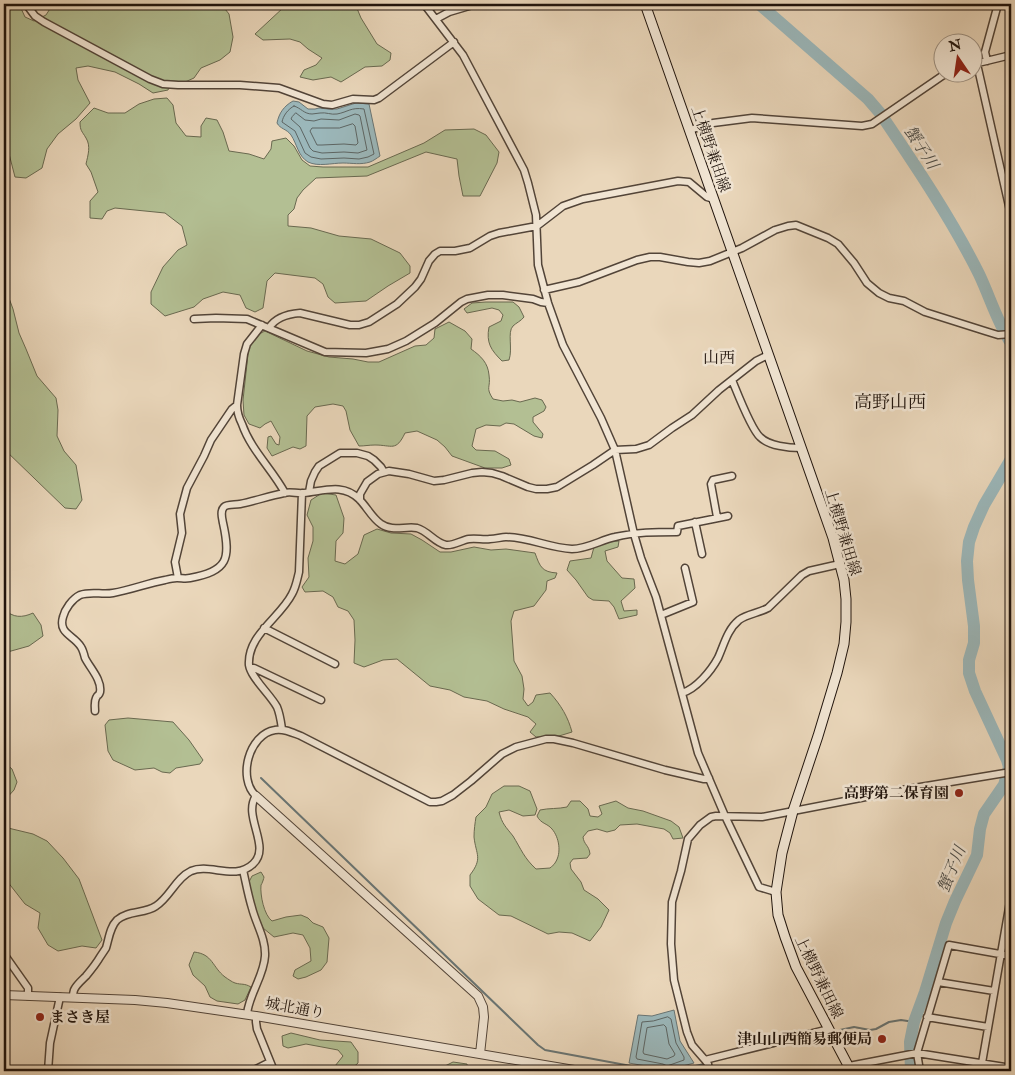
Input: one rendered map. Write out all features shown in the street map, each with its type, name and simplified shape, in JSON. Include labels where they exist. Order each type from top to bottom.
[{"type":"main road","name":"上横野兼田線","points":[[645,4],[833,538],[844,580],[846,600],[844,644],[821,728],[793,811],[782,853],[776,892],[778,915],[796,966],[850,1069]]},
{"type":"street","points":[[26,4],[35,16],[44,22],[150,79],[163,84],[279,88],[323,104],[332,105],[353,99],[374,100],[379,98],[454,42]]},
{"type":"street","points":[[424,4],[463,55],[524,170],[536,215],[538,265],[544,290],[563,346],[615,450],[634,534],[656,597],[698,753],[725,816],[759,887],[776,892]]},
{"type":"street","points":[[436,19],[449,12],[476,4]]},
{"type":"street","points":[[986,61],[985,52],[998,4]]},
{"type":"street","points":[[982,62],[1011,54]]},
{"type":"street","points":[[690,130],[713,123],[752,118],[862,126],[872,124],[933,82]]},
{"type":"street","points":[[978,82],[1011,215]]},
{"type":"street","points":[[286,492],[246,436],[237,411],[247,344],[265,327],[282,317],[300,312],[350,325],[369,322],[397,304],[415,287],[421,279],[424,268],[429,260],[440,250],[470,248],[490,236],[537,226],[563,206],[583,199],[678,181],[689,182],[707,197],[714,199]]},
{"type":"street","points":[[544,290],[579,282],[650,257],[699,263],[710,261],[774,230],[796,225],[838,244],[878,293],[889,298],[904,301],[925,312],[998,334],[1011,334]]},
{"type":"street","points":[[194,319],[247,319],[325,352],[366,353],[388,349],[406,341],[435,323],[467,299],[488,295],[503,295],[548,303]]},
{"type":"street","points":[[360,500],[360,494],[367,482],[378,474],[389,471],[434,481],[482,472],[502,476],[528,487],[547,490],[563,485],[615,450],[636,449],[649,445],[692,415],[719,390],[756,361],[768,355]]},
{"type":"street","points":[[732,380],[759,436],[779,446],[801,448]]},
{"type":"street","points":[[178,578],[175,562],[182,532],[180,514],[188,488],[211,440],[232,409],[237,405]]},
{"type":"street","points":[[282,729],[277,708],[251,674],[249,659],[251,650],[264,628],[292,596],[296,585],[299,572],[306,493],[315,472],[320,466],[340,453],[357,453],[368,456],[384,472]]},
{"type":"street","points":[[717,517],[711,484],[713,480],[732,476]]},
{"type":"street","points":[[95,710],[95,699],[100,691],[98,680],[79,644],[64,631],[62,625],[64,613],[69,604],[83,594],[112,593],[165,580],[199,576],[216,570],[222,565],[227,547],[222,518],[225,506],[286,492],[306,493],[325,489],[346,490],[360,500],[381,525],[395,529],[417,528],[444,545],[474,538],[491,539],[506,537],[572,549],[582,548],[616,536],[677,532],[678,526],[728,516]]},
{"type":"street","points":[[695,522],[702,554]]},
{"type":"street","points":[[682,693],[697,683],[708,672],[717,659],[726,638],[739,620],[768,608],[802,575],[809,571],[840,564]]},
{"type":"street","points":[[661,615],[693,602],[686,568]]},
{"type":"street","points":[[264,628],[335,664]]},
{"type":"street","points":[[250,668],[254,668],[320,700]]},
{"type":"street","points":[[480,1054],[484,1017],[483,1008],[478,996],[251,791],[247,782],[247,764],[256,743],[270,731],[282,729],[324,747],[430,802],[442,801],[453,795],[502,754],[516,747],[546,739],[573,743],[665,770],[704,779],[708,778]]},
{"type":"street","points":[[709,1071],[708,1064],[692,1045],[687,1032],[674,980],[671,944],[672,902],[688,839],[700,825],[711,817],[762,817],[902,790],[1011,772]]},
{"type":"street","points":[[73,998],[75,988],[98,960],[105,949],[111,929],[123,915],[155,907],[191,871],[203,869],[231,872],[250,867],[255,863],[260,852],[252,811],[252,801],[256,796]]},
{"type":"street","points":[[242,870],[265,947],[263,967],[247,1014]]},
{"type":"street","points":[[982,1063],[1011,896]]},
{"type":"street","points":[[920,1071],[916,1052],[949,945],[1011,956]]},
{"type":"street","points":[[4,954],[28,988],[28,996]]},
{"type":"street","points":[[938,982],[994,991]]},
{"type":"street","name":"城北通り","points":[[4,996],[135,1000],[167,1003],[247,1014],[580,1071]]},
{"type":"street","points":[[48,1071],[50,1043],[60,997]]},
{"type":"street","points":[[256,1016],[257,1029],[274,1071]]},
{"type":"street","points":[[927,1017],[988,1026]]},
{"type":"street","points":[[704,1060],[829,1029]]},
{"type":"street","points":[[850,1069],[916,1052],[1011,1068]]},
{"type":"street","points":[[252,1071],[270,1062]]},
{"type":"green space","points":[[4,4],[19,4],[25,17],[34,21],[46,15],[53,4],[221,4],[229,14],[233,37],[230,52],[220,60],[201,68],[194,78],[185,82],[172,81],[168,90],[153,93],[115,72],[88,66],[76,68],[78,80],[90,103],[76,119],[58,134],[47,149],[42,168],[26,178],[15,177],[7,146],[4,142],[4,24],[7,14]]},
{"type":"green space","points":[[290,4],[340,4],[356,6],[377,44],[391,53],[390,60],[382,66],[365,67],[341,82],[331,77],[313,80],[300,77],[304,70],[316,65],[322,58],[300,42],[290,39],[263,40],[255,34],[284,7]]},
{"type":"green space","points":[[167,98],[173,105],[176,123],[186,136],[201,137],[201,126],[206,118],[217,120],[229,151],[249,154],[264,159],[271,149],[272,141],[286,138],[294,146],[302,160],[310,166],[368,167],[424,143],[445,130],[474,129],[486,135],[499,152],[497,163],[480,196],[463,196],[457,159],[426,152],[367,176],[316,178],[303,190],[297,198],[294,209],[288,215],[288,226],[311,228],[339,236],[371,239],[400,253],[410,266],[410,273],[366,301],[335,303],[328,297],[323,284],[315,278],[275,273],[267,281],[263,308],[255,312],[246,308],[240,295],[223,292],[203,299],[194,307],[165,316],[151,304],[151,292],[163,267],[178,250],[187,245],[182,226],[165,213],[115,208],[107,211],[102,219],[90,218],[90,201],[98,192],[86,164],[89,151],[88,144],[80,122],[94,108],[108,113],[125,113],[139,104],[154,99]]},
{"type":"green space","points":[[4,288],[13,309],[19,333],[37,376],[56,398],[58,410],[57,436],[64,451],[76,465],[82,500],[76,509],[65,508],[4,449]]},
{"type":"green space","points":[[513,302],[519,307],[524,317],[511,329],[509,360],[502,361],[492,350],[489,342],[489,327],[501,321],[503,315],[499,310],[492,308],[467,313],[464,309],[472,303]]},
{"type":"green space","points":[[449,322],[465,331],[472,339],[471,349],[486,363],[489,390],[493,399],[520,402],[535,398],[542,400],[546,407],[544,411],[533,417],[533,422],[543,434],[542,438],[534,436],[514,424],[486,425],[476,429],[472,446],[476,450],[495,451],[509,459],[511,465],[502,468],[485,468],[452,456],[437,440],[417,431],[405,433],[399,443],[393,446],[359,446],[350,430],[343,406],[333,404],[315,407],[307,416],[306,446],[300,449],[293,447],[272,456],[267,448],[268,437],[271,436],[276,444],[279,445],[280,437],[271,421],[260,428],[249,424],[244,415],[243,400],[249,345],[259,334],[265,331],[307,351],[329,357],[379,362],[415,346],[426,345],[434,338],[435,329]]},
{"type":"green space","points":[[322,493],[336,495],[344,518],[343,533],[336,541],[335,561],[345,564],[358,554],[364,535],[377,529],[391,533],[411,534],[440,552],[451,552],[474,547],[535,553],[542,568],[557,573],[555,578],[547,581],[546,590],[534,606],[514,611],[511,621],[514,661],[522,676],[523,699],[528,706],[533,702],[536,695],[550,693],[564,711],[572,732],[559,736],[536,737],[530,732],[536,724],[528,717],[487,701],[464,697],[450,690],[430,686],[397,659],[383,660],[364,667],[354,663],[354,620],[348,611],[338,607],[333,597],[323,591],[305,592],[302,587],[309,577],[308,558],[313,541],[313,527],[307,515],[311,500]]},
{"type":"green space","points":[[609,541],[619,541],[618,547],[605,551],[607,561],[622,578],[634,579],[635,588],[621,601],[624,611],[637,610],[637,615],[619,619],[609,601],[593,600],[588,597],[567,570],[570,561],[591,558],[594,547]]},
{"type":"green space","points":[[4,609],[18,616],[33,613],[41,625],[43,636],[29,646],[4,653]]},
{"type":"green space","points":[[128,718],[173,722],[203,760],[200,764],[176,768],[170,773],[154,768],[135,770],[113,760],[108,751],[105,725],[109,720]]},
{"type":"green space","points":[[4,762],[12,769],[17,782],[14,790],[4,801]]},
{"type":"green space","points":[[504,786],[519,786],[530,791],[537,809],[535,815],[523,816],[509,810],[499,812],[501,820],[536,869],[550,868],[557,859],[559,850],[554,832],[540,821],[537,816],[540,810],[567,807],[571,801],[580,801],[588,809],[590,816],[598,817],[602,814],[599,806],[616,801],[628,808],[671,821],[679,827],[683,838],[673,839],[670,833],[664,829],[637,824],[620,825],[615,830],[607,832],[597,829],[588,831],[583,837],[590,854],[587,858],[573,859],[570,863],[571,869],[581,882],[584,890],[598,899],[609,910],[601,927],[590,941],[572,933],[559,932],[548,934],[511,916],[499,915],[478,899],[470,886],[470,875],[478,860],[474,837],[476,817],[486,807],[492,794]]},
{"type":"green space","points":[[4,827],[33,834],[47,841],[79,879],[102,940],[96,948],[82,946],[58,951],[48,945],[38,928],[40,913],[25,904],[7,881],[4,880]]},
{"type":"green space","points":[[261,872],[264,877],[261,885],[262,899],[265,910],[272,921],[301,915],[323,927],[329,938],[327,962],[321,970],[298,979],[293,976],[295,970],[311,961],[310,948],[303,935],[293,933],[274,937],[263,928],[255,910],[249,882],[252,876]]},
{"type":"green space","points":[[194,952],[209,958],[221,973],[231,981],[251,987],[245,1000],[238,1004],[217,1001],[210,997],[205,986],[193,975],[189,965]]},
{"type":"green space","points":[[291,1033],[320,1040],[351,1042],[358,1052],[358,1063],[349,1071],[331,1071],[343,1056],[338,1050],[306,1044],[288,1048],[283,1046],[282,1036]]},
{"type":"green space","points":[[453,1062],[467,1064],[468,1071],[442,1071],[445,1066]]},
{"type":"water","points":[[293,101],[299,102],[308,109],[337,109],[356,103],[369,104],[380,156],[371,162],[363,163],[321,165],[308,162],[300,153],[288,131],[277,123],[282,110]]},
{"type":"water","points":[[674,1010],[680,1041],[694,1063],[668,1070],[629,1063],[638,1015],[652,1016]]},
{"type":"waterway","name":"蟹子川","points":[[759,4],[868,99],[880,113],[957,233],[979,274],[1011,343]]},
{"type":"waterway","name":"蟹子川","points":[[911,1071],[910,1042],[914,1022],[946,923],[977,855],[984,814],[1004,785],[1009,767],[975,691],[969,673],[969,660],[974,643],[974,626],[967,561],[969,542],[974,527],[984,505],[1011,459]]},
{"type":"waterway","points":[[261,778],[538,1045],[545,1050],[658,1071]]},
{"type":"waterway","points":[[840,1030],[854,1027],[870,1030],[889,1022],[901,1020],[914,1022]]},
{"type":"waterway","points":[[762,1049],[823,1035]]},
{"type":"waterway","points":[[674,1071],[704,1064]]},
{"type":"place","name":"高野第二保育園","points":[[959,793]]},
{"type":"place","name":"まさき屋","points":[[40,1017]]},
{"type":"place","name":"津山山西簡易郵便局","points":[[882,1039]]},
{"type":"district","name":"山西","points":[[719,357]]},
{"type":"district","name":"高野山西","points":[[890,402]]}]
